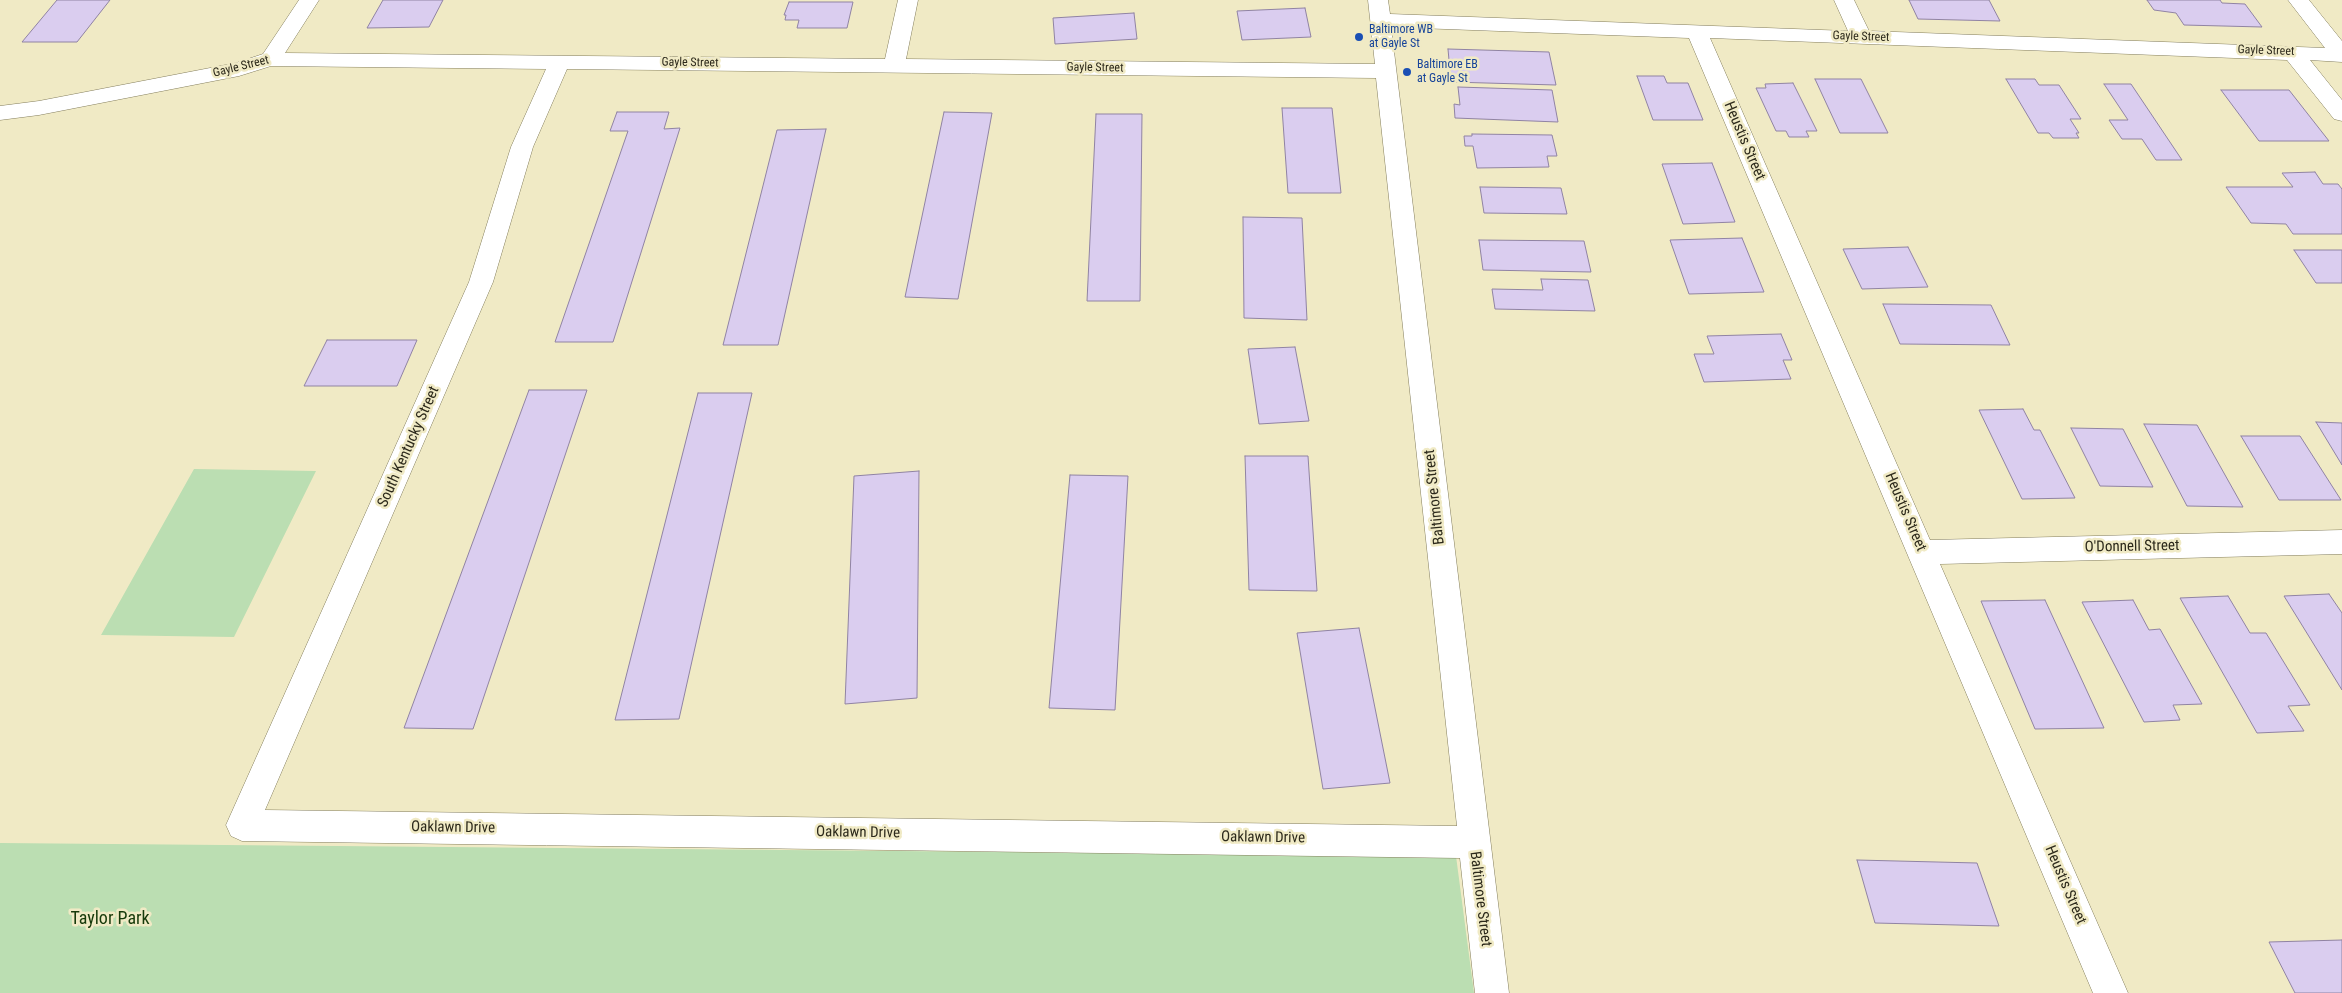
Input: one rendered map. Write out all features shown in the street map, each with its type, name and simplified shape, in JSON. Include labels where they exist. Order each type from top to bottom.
[{"type":"street","points":[[270,59],[309,0]]},
{"type":"street","points":[[894,66],[908,0]]},
{"type":"street","points":[[1844,0],[1861,36]]},
{"type":"street","points":[[2298,0],[2342,55]]},
{"type":"street","name":"Gayle Street","points":[[1379,10],[1697,33],[1861,36],[2342,55]]},
{"type":"street","name":"Baltimore Street","points":[[1379,10],[1492,993]]},
{"type":"street","name":"Heustis Street","points":[[1697,33],[2111,993]]},
{"type":"street","points":[[2292,52],[2342,114]]},
{"type":"street","name":"Gayle Street","points":[[0,113],[39,108],[222,73],[270,59],[1386,71]]},
{"type":"street","name":"South Kentucky Street","points":[[242,825],[481,282],[522,148],[559,62]]},
{"type":"street","name":"O'Donnell Street","points":[[1922,552],[2342,542]]},
{"type":"street","name":"Oaklawn Drive","points":[[242,825],[1474,842]]},
{"type":"green space","points":[[194,469],[316,471],[234,637],[101,635]]},
{"type":"green space","name":"Taylor Park","points":[[0,843],[1456,856],[1474,993],[0,993]]},
{"type":"building","points":[[57,0],[110,0],[77,42],[22,42]]},
{"type":"building","points":[[383,0],[443,0],[429,27],[367,28]]},
{"type":"building","points":[[1909,0],[1989,0],[2000,21],[1918,19]]},
{"type":"building","points":[[2147,0],[2220,0],[2222,3],[2245,4],[2262,27],[2184,25],[2176,13],[2154,10]]},
{"type":"building","points":[[789,2],[853,2],[847,28],[797,28],[799,20],[785,20],[786,15],[784,15]]},
{"type":"building","points":[[1305,8],[1311,37],[1242,40],[1237,11]]},
{"type":"building","points":[[1134,13],[1137,39],[1055,44],[1053,18]]},
{"type":"building","points":[[1448,49],[1549,52],[1556,85],[1451,82]]},
{"type":"building","points":[[1637,76],[1664,76],[1667,83],[1688,83],[1703,120],[1653,120]]},
{"type":"building","points":[[1815,79],[1861,79],[1888,133],[1840,133]]},
{"type":"building","points":[[2006,79],[2035,79],[2039,85],[2059,85],[2081,119],[2070,119],[2079,133],[2076,133],[2079,138],[2053,138],[2049,133],[2038,133]]},
{"type":"building","points":[[1793,83],[1817,131],[1806,131],[1809,137],[1789,137],[1786,131],[1776,131],[1756,88],[1766,88],[1765,84]]},
{"type":"building","points":[[2104,84],[2131,84],[2182,160],[2156,160],[2142,139],[2122,139],[2109,120],[2128,120]]},
{"type":"building","points":[[1458,87],[1552,90],[1558,122],[1455,118],[1454,104],[1460,105]]},
{"type":"building","points":[[2221,90],[2289,90],[2329,141],[2259,141]]},
{"type":"building","points":[[1282,108],[1332,108],[1341,193],[1288,193]]},
{"type":"building","points":[[617,112],[669,112],[664,129],[680,128],[613,342],[555,342],[628,131],[610,131]]},
{"type":"building","points":[[944,112],[992,113],[958,299],[905,297]]},
{"type":"building","points":[[1096,114],[1142,114],[1140,301],[1087,301]]},
{"type":"building","points":[[826,129],[778,345],[723,345],[777,130]]},
{"type":"building","points":[[1472,134],[1552,135],[1557,156],[1547,156],[1549,167],[1477,168],[1473,146],[1465,146],[1464,136],[1472,136]]},
{"type":"building","points":[[1712,163],[1735,222],[1683,224],[1662,164]]},
{"type":"building","points":[[2315,172],[2323,184],[2338,184],[2342,189],[2342,234],[2293,234],[2286,224],[2251,223],[2226,187],[2293,187],[2282,173]]},
{"type":"building","points":[[1480,187],[1561,188],[1567,214],[1484,213]]},
{"type":"building","points":[[1243,217],[1302,218],[1307,320],[1244,318]]},
{"type":"building","points":[[1742,238],[1764,292],[1689,294],[1670,240]]},
{"type":"building","points":[[1479,240],[1584,241],[1591,272],[1483,270]]},
{"type":"building","points":[[1908,247],[1928,287],[1862,289],[1843,249]]},
{"type":"building","points":[[2294,250],[2342,250],[2342,283],[2316,283]]},
{"type":"building","points":[[1541,279],[1588,280],[1595,311],[1495,309],[1492,289],[1543,290]]},
{"type":"building","points":[[1883,304],[1991,305],[2010,345],[1900,344]]},
{"type":"building","points":[[1781,334],[1792,360],[1783,360],[1791,379],[1704,382],[1694,354],[1714,354],[1707,336]]},
{"type":"building","points":[[327,340],[417,340],[397,386],[304,386]]},
{"type":"building","points":[[1295,347],[1309,421],[1259,424],[1248,349]]},
{"type":"building","points":[[529,390],[587,390],[473,729],[404,728]]},
{"type":"building","points":[[698,393],[752,393],[679,719],[615,720]]},
{"type":"building","points":[[2023,409],[2034,430],[2040,430],[2075,498],[2022,499],[1979,410]]},
{"type":"building","points":[[2316,422],[2342,423],[2342,465]]},
{"type":"building","points":[[2144,424],[2197,425],[2243,507],[2187,506]]},
{"type":"building","points":[[2071,428],[2123,429],[2153,487],[2100,486]]},
{"type":"building","points":[[2241,436],[2300,436],[2341,500],[2279,500]]},
{"type":"building","points":[[1245,456],[1308,456],[1317,591],[1249,590]]},
{"type":"building","points":[[919,471],[917,698],[845,704],[854,476]]},
{"type":"building","points":[[1070,475],[1128,476],[1115,710],[1049,708]]},
{"type":"building","points":[[2329,594],[2342,613],[2342,690],[2284,596]]},
{"type":"building","points":[[2228,596],[2250,633],[2266,633],[2310,705],[2288,706],[2304,731],[2257,733],[2180,598]]},
{"type":"building","points":[[2045,600],[2104,728],[2035,729],[1981,601]]},
{"type":"building","points":[[2133,600],[2149,630],[2160,629],[2202,704],[2173,705],[2180,720],[2144,722],[2082,602]]},
{"type":"building","points":[[1359,628],[1390,783],[1323,789],[1297,633]]},
{"type":"building","points":[[1857,860],[1977,863],[1999,926],[1875,923]]},
{"type":"building","points":[[2342,940],[2342,993],[2295,993],[2269,942]]},
{"type":"place","name":"Baltimore WB at Gayle St","points":[[1359,37]]},
{"type":"place","name":"Baltimore EB at Gayle St","points":[[1407,72]]}]
